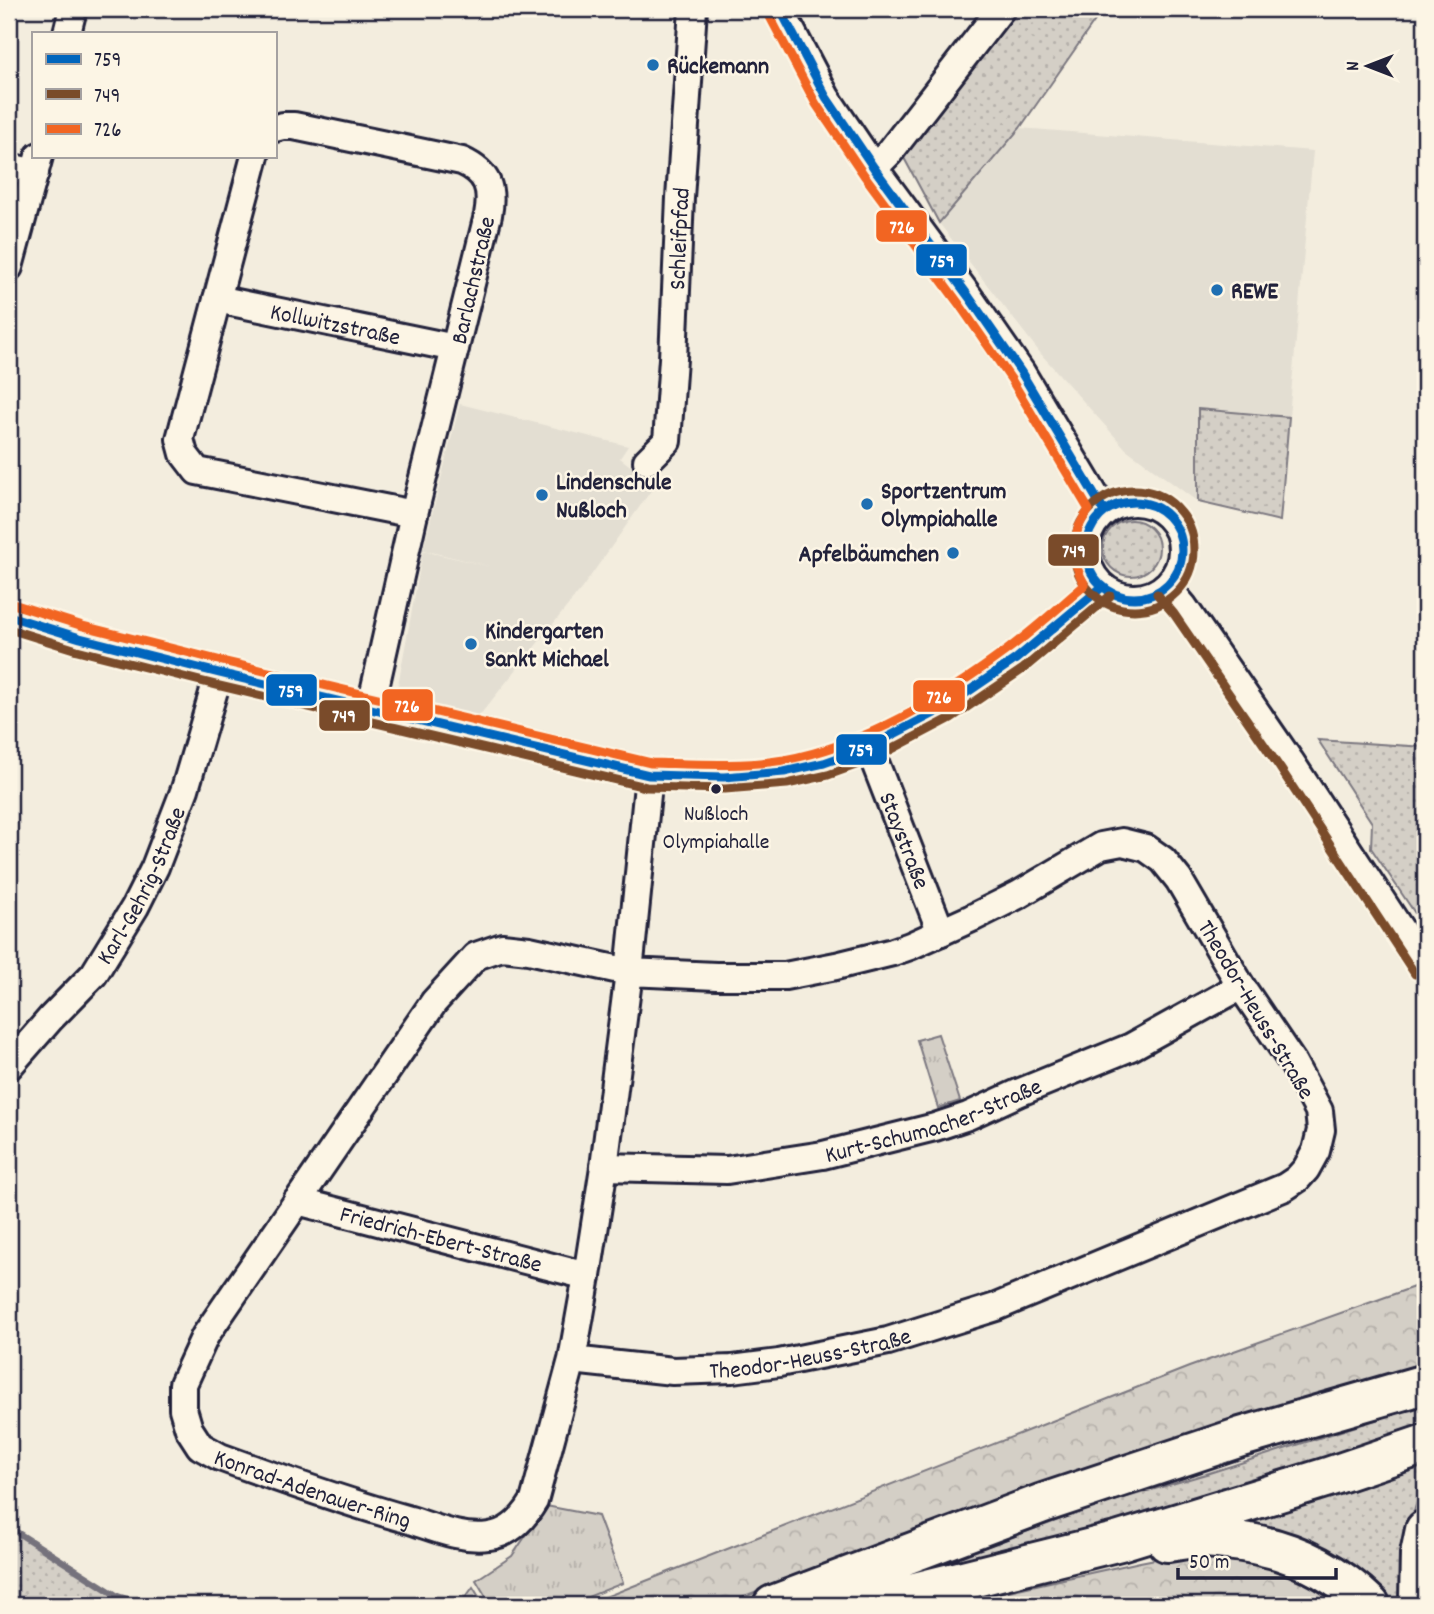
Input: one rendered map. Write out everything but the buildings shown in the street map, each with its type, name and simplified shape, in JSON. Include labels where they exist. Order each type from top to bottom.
[{"type":"highway","points":[[773,1605],[1043,1503],[1241,1437],[1425,1384]]},
{"type":"highway","points":[[863,1605],[1120,1541],[1425,1444]]},
{"type":"highway","points":[[1422,1605],[1419,1599],[1420,1555],[1425,1530]]},
{"type":"highway","points":[[1120,1541],[1145,1545],[1199,1538],[1249,1542],[1294,1555],[1317,1566],[1358,1593],[1370,1605]]},
{"type":"street","points":[[67,32],[73,9]]},
{"type":"street","name":"Schleifpfad","points":[[647,461],[667,441],[693,9]]},
{"type":"street","points":[[780,9],[826,97],[1020,372],[1104,511]]},
{"type":"street","points":[[874,168],[1001,9]]},
{"type":"street","name":"Barlachstraße","points":[[276,128],[294,126],[453,158],[472,165],[483,174],[490,193],[370,710]]},
{"type":"street","points":[[254,158],[180,439],[184,454],[197,471],[414,514]]},
{"type":"street","points":[[9,167],[37,164],[9,267]]},
{"type":"street","name":"Kollwitzstraße","points":[[217,299],[455,348]]},
{"type":"street","points":[[1133,501],[1153,506],[1169,516],[1179,533],[1182,551],[1178,570],[1167,586],[1149,596],[1139,598],[1119,596],[1102,587],[1089,569],[1085,548],[1091,528],[1104,511],[1133,501]]},
{"type":"street","points":[[1167,586],[1290,761],[1425,967]]},
{"type":"street","points":[[9,616],[80,638],[219,673],[649,775],[724,777],[784,772],[824,763],[869,747],[944,708],[1016,659],[1102,587]]},
{"type":"street","name":"Karl-Gehrig-Straße","points":[[9,1066],[94,974],[135,907],[155,867],[186,789],[219,673]]},
{"type":"street","name":"Staystraße","points":[[869,747],[941,932]]},
{"type":"street","name":"Konrad-Adenauer-Ring","points":[[629,972],[530,950],[502,947],[476,956],[434,1002],[205,1336],[183,1384],[183,1409],[189,1429],[200,1446],[220,1457],[349,1503],[464,1536],[496,1535],[519,1522],[534,1501],[572,1360],[587,1276],[629,972],[649,775]]},
{"type":"street","name":"Theodor-Heuss-Straße","points":[[572,1360],[673,1371],[732,1369],[779,1363],[888,1341],[996,1307],[1285,1187],[1306,1169],[1316,1151],[1321,1130],[1319,1111],[1293,1063],[1241,986],[1179,880],[1163,860],[1146,848],[1122,842],[1101,846],[1018,895],[893,952],[785,976],[629,972]]},
{"type":"street","name":"Kurt-Schumacher-Straße","points":[[604,1167],[727,1170],[823,1155],[935,1127],[968,1116],[1131,1047],[1241,986]]},
{"type":"street","name":"Friedrich-Ebert-Straße","points":[[297,1201],[587,1276]]},
{"type":"shaded area","points":[[1020,128],[1313,151],[1289,417],[1198,409],[1198,502],[1126,449],[1041,354],[939,223]]},
{"type":"shaded area","points":[[460,404],[628,446],[620,458],[655,485],[582,588],[475,721],[395,701],[423,551],[493,567],[423,550]]},
{"type":"green space","points":[[1015,9],[1103,9],[1020,128],[939,223],[903,156]]},
{"type":"green space","points":[[1198,409],[1289,417],[1280,521],[1198,502]]},
{"type":"green space","points":[[1125,520],[1137,520],[1147,524],[1155,532],[1159,548],[1155,564],[1147,572],[1137,576],[1125,576],[1115,572],[1107,564],[1103,554],[1103,542],[1107,532],[1115,524]]},
{"type":"green space","points":[[1318,740],[1425,747],[1425,928],[1371,848],[1372,823]]},
{"type":"green space","points":[[938,1034],[960,1101],[938,1108],[917,1040]]},
{"type":"green space","points":[[1425,1283],[1425,1367],[724,1605],[585,1605],[1189,1367]]},
{"type":"green space","points":[[1425,1404],[1425,1438],[919,1584],[824,1605],[1100,1505]]},
{"type":"green space","points":[[1425,1462],[1425,1488],[1417,1502],[1405,1540],[1407,1605],[1391,1605],[1376,1589],[1215,1527]]},
{"type":"green space","points":[[546,1506],[598,1516],[623,1583],[568,1605],[491,1605],[476,1580],[512,1556]]},
{"type":"green space","points":[[9,1530],[118,1599],[132,1605],[9,1605]]},
{"type":"green space","points":[[1191,1552],[1248,1552],[1356,1605],[945,1605],[1140,1562]]},
{"type":"green space","points":[[473,1587],[484,1605],[460,1605]]},
{"type":"waterway","points":[[9,1527],[118,1596],[146,1605]]},
{"type":"transit line","name":"759","points":[[780,9],[826,97],[1021,372],[1104,511]]},
{"type":"transit line","name":"726","points":[[13,604],[83,626],[222,661],[651,763],[751,764],[814,753],[873,732],[902,718],[956,686],[1017,642],[1085,585],[1077,566],[1074,547],[1078,528],[1089,510],[1011,379],[816,104],[769,15]]},
{"type":"transit line","name":"749","points":[[1134,490],[1157,494],[1177,507],[1190,527],[1194,550],[1190,573],[1177,593],[1157,606],[1134,610],[1111,606],[1091,593],[1078,573],[1074,550],[1078,527],[1091,507],[1111,494],[1134,490]]},
{"type":"transit line","name":"759","points":[[1134,502],[1152,505],[1168,516],[1179,532],[1182,550],[1179,568],[1168,584],[1152,595],[1134,598],[1116,595],[1100,584],[1089,568],[1086,550],[1089,532],[1100,516],[1116,505],[1134,502]]},
{"type":"transit line","name":"759","points":[[9,616],[80,638],[219,673],[649,775],[724,777],[784,772],[824,763],[869,747],[944,708],[1016,659],[1102,587]]},
{"type":"transit line","name":"749","points":[[1157,594],[1174,614],[1280,768],[1415,974]]},
{"type":"transit line","name":"749","points":[[9,629],[77,650],[216,685],[646,787],[725,789],[787,784],[828,775],[875,758],[951,718],[1023,669],[1110,596]]},
{"type":"place","name":"Rückemann","points":[[653,65]]},
{"type":"place","name":"REWE","points":[[1217,290]]},
{"type":"place","name":"Lindenschule Nußloch","points":[[542,495]]},
{"type":"place","name":"Sportzentrum Olympiahalle","points":[[867,504]]},
{"type":"place","name":"Apfelbäumchen","points":[[953,553]]},
{"type":"place","name":"Kindergarten Sankt Michael","points":[[471,644]]},
{"type":"place","name":"Nußloch Olympiahalle","points":[[716,789]]}]
